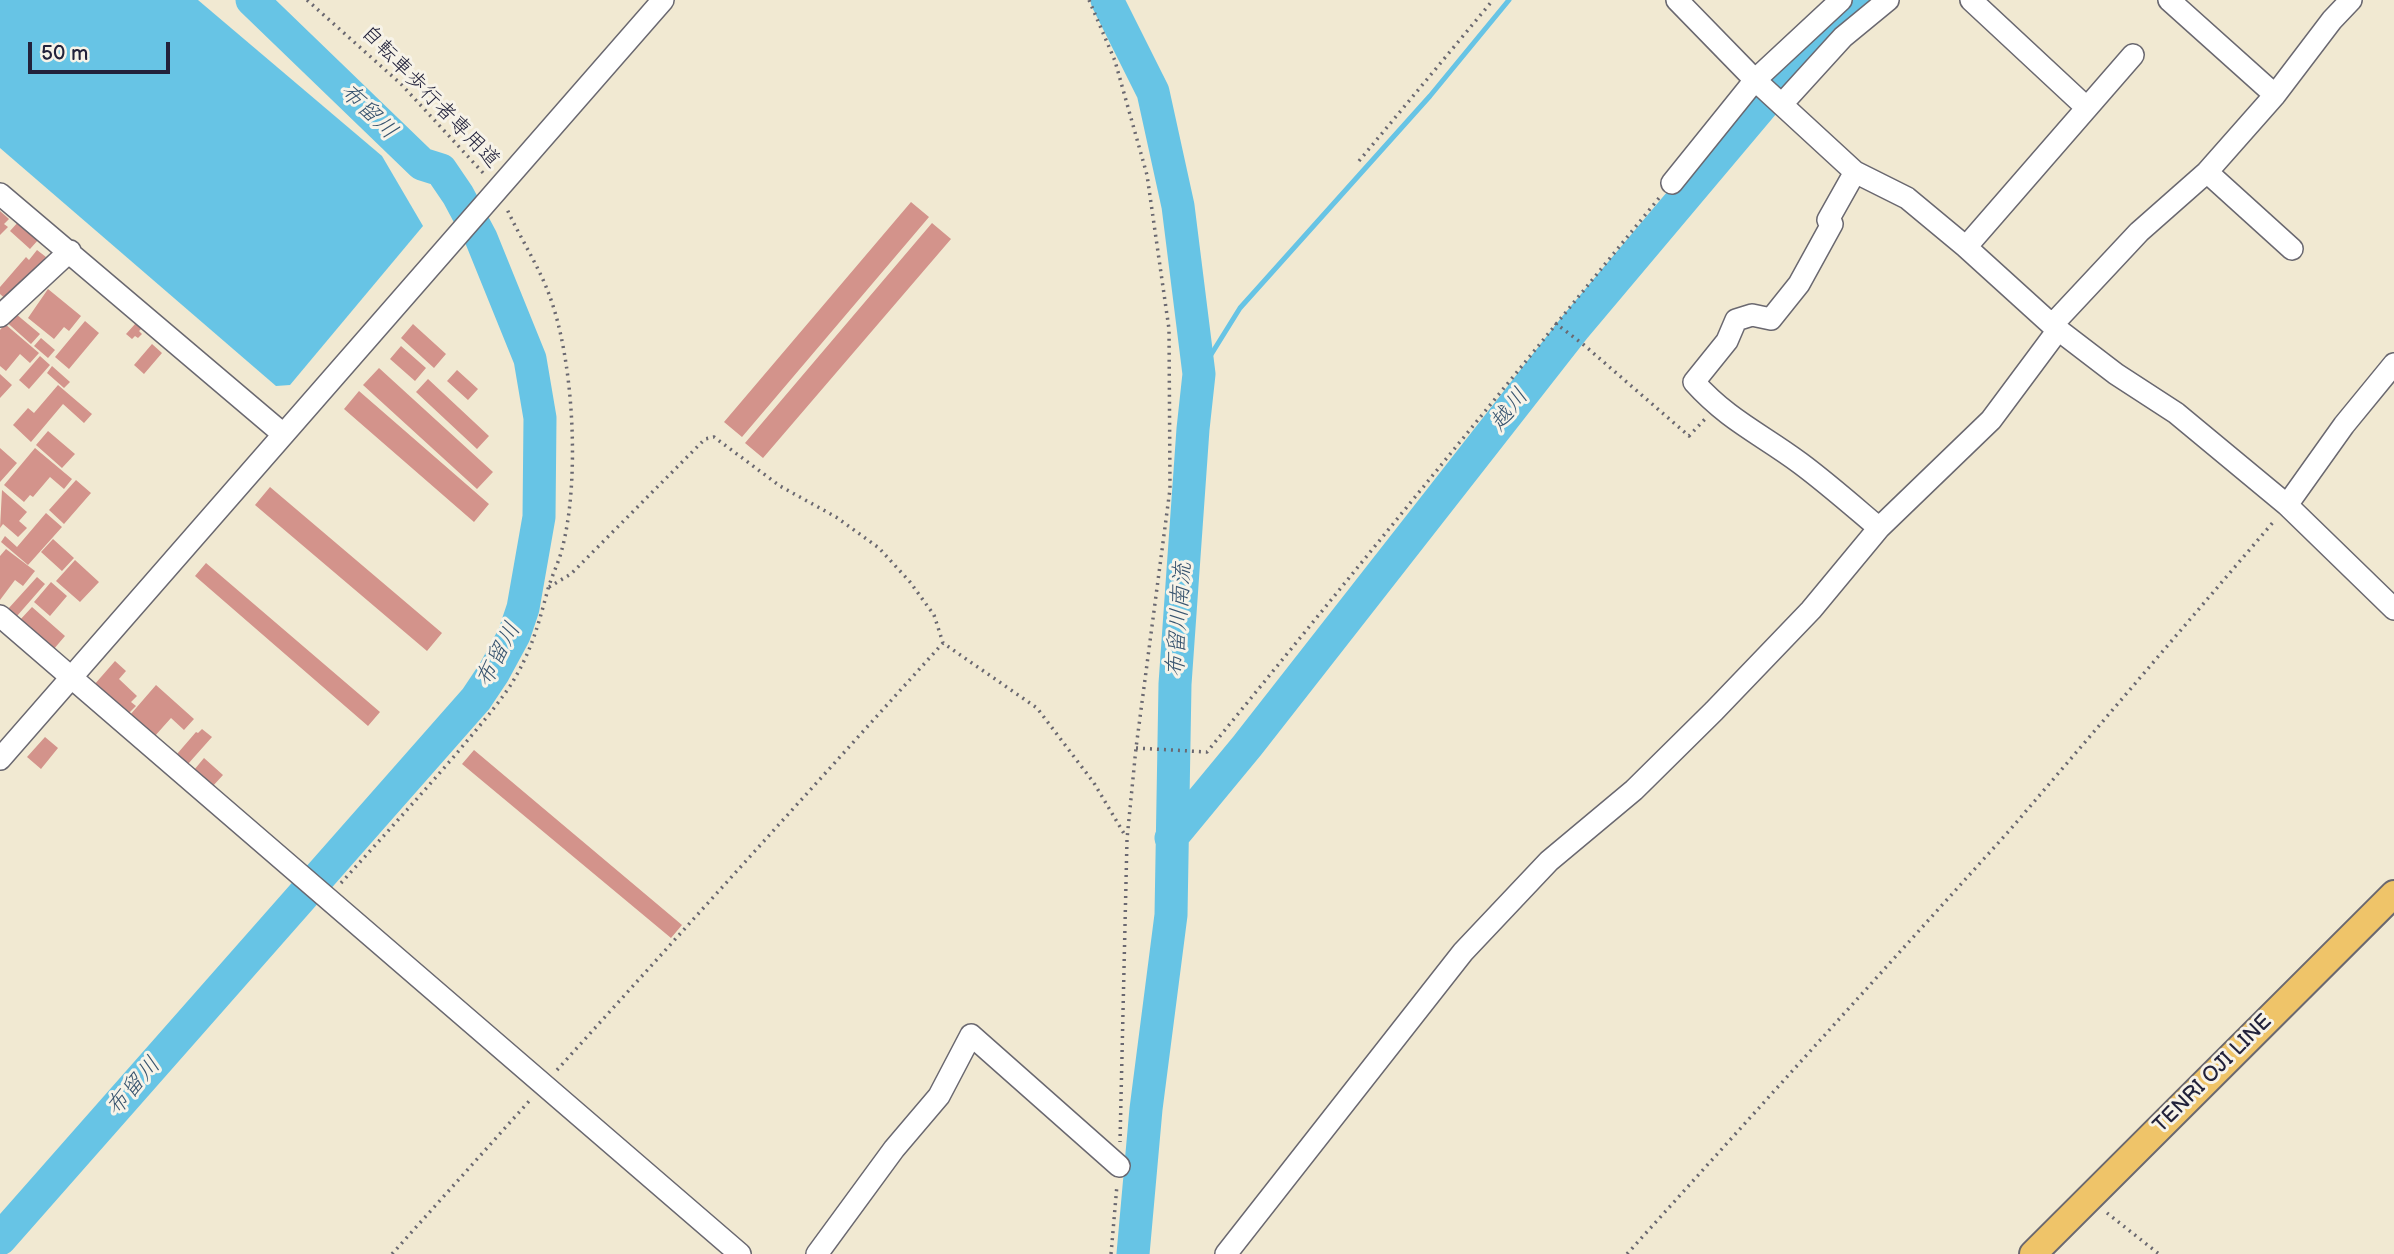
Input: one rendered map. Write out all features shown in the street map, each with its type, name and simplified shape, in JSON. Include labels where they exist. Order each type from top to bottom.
[{"type":"main road","name":"TENRI OJI LINE","points":[[2033,1254],[2394,894]]},
{"type":"street","points":[[0,759],[663,0]]},
{"type":"street","points":[[1677,0],[1755,80],[1855,172],[1908,198],[2055,327],[2116,374],[2176,412],[2287,505],[2394,610]]},
{"type":"street","points":[[1672,183],[1755,80],[1841,0]]},
{"type":"street","points":[[1782,104],[1843,37],[1888,0]]},
{"type":"street","points":[[1971,0],[2087,108]]},
{"type":"street","points":[[2169,0],[2275,95]]},
{"type":"street","points":[[1226,1254],[1463,951],[1549,861],[1634,790],[1714,711],[1811,610],[1880,528],[1991,420],[2055,327],[2139,232],[2207,172],[2275,95],[2332,20],[2351,0]]},
{"type":"street","points":[[1966,247],[2133,55]]},
{"type":"street","points":[[1855,172],[1828,220],[1832,223],[1799,284],[1770,319],[1752,315],[1736,320],[1727,341],[1694,382],[1736,422],[1800,463],[1880,528]]},
{"type":"street","points":[[2207,172],[2292,249]]},
{"type":"street","points":[[0,194],[283,434]]},
{"type":"street","points":[[0,316],[69,251]]},
{"type":"street","points":[[2287,505],[2344,425],[2394,364]]},
{"type":"street","points":[[0,616],[740,1254]]},
{"type":"street","points":[[817,1254],[894,1149],[939,1096],[971,1035],[1119,1166]]},
{"type":"path","name":"自転車歩行者専用道","points":[[307,0],[401,84],[495,193],[523,236],[551,299],[567,374],[572,418],[570,500],[562,548],[532,644],[509,687],[410,808],[324,895]]},
{"type":"path","points":[[1089,0],[1115,61],[1147,175],[1169,329],[1170,489],[1136,748],[1127,839],[1119,1166],[1111,1254]]},
{"type":"path","points":[[1359,161],[1493,0]]},
{"type":"path","points":[[1136,748],[1207,752],[1672,183]]},
{"type":"path","points":[[1555,323],[1689,436],[1717,406]]},
{"type":"path","points":[[548,587],[572,574],[705,439],[714,437],[780,486],[836,517],[879,548],[910,582],[934,615],[943,643],[1037,708],[1094,782],[1127,839]]},
{"type":"path","points":[[1627,1254],[2009,831],[2287,505]]},
{"type":"path","points":[[392,1254],[943,643]]},
{"type":"path","points":[[2089,1198],[2159,1254]]},
{"type":"water","points":[[0,0],[198,0],[382,156],[423,226],[290,385],[276,386],[0,148]]},
{"type":"building","points":[[911,202],[929,217],[742,437],[724,422]]},
{"type":"building","points":[[0,211],[9,219],[4,224],[8,227],[0,235]]},
{"type":"building","points":[[19,221],[39,239],[30,249],[10,231]]},
{"type":"building","points":[[932,223],[951,239],[763,458],[745,443]]},
{"type":"building","points":[[37,250],[46,257],[8,301],[0,294],[0,287],[26,257],[29,260]]},
{"type":"building","points":[[48,289],[81,316],[69,331],[64,327],[54,339],[28,318]]},
{"type":"building","points":[[10,309],[40,334],[31,344],[2,318]]},
{"type":"building","points":[[85,321],[99,333],[69,369],[55,357]]},
{"type":"building","points":[[136,323],[142,328],[139,331],[142,334],[132,339],[126,334]]},
{"type":"building","points":[[5,324],[39,353],[30,363],[20,354],[6,371],[0,366],[0,330]]},
{"type":"building","points":[[413,324],[446,354],[434,368],[401,338]]},
{"type":"building","points":[[41,338],[55,350],[48,358],[34,346]]},
{"type":"building","points":[[152,344],[162,353],[144,374],[134,365]]},
{"type":"building","points":[[401,346],[426,368],[415,381],[390,359]]},
{"type":"building","points":[[40,356],[50,365],[29,389],[19,380]]},
{"type":"building","points":[[52,366],[70,382],[64,388],[47,373]]},
{"type":"building","points":[[379,368],[493,472],[477,489],[363,385]]},
{"type":"building","points":[[457,370],[478,389],[468,400],[447,381]]},
{"type":"building","points":[[0,374],[12,385],[0,398]]},
{"type":"building","points":[[428,379],[489,436],[477,449],[416,392]]},
{"type":"building","points":[[58,385],[92,414],[84,423],[63,404],[31,442],[13,425],[28,408],[34,413]]},
{"type":"building","points":[[359,391],[489,504],[474,522],[344,409]]},
{"type":"building","points":[[48,431],[75,454],[62,468],[36,445]]},
{"type":"building","points":[[0,448],[17,463],[0,482]]},
{"type":"building","points":[[35,448],[72,479],[64,489],[50,477],[33,497],[30,495],[24,502],[4,485]]},
{"type":"building","points":[[76,480],[91,493],[64,524],[49,510]]},
{"type":"building","points":[[270,487],[442,633],[427,651],[255,505]]},
{"type":"building","points":[[2,490],[27,512],[19,521],[27,528],[18,537],[3,524],[0,528]]},
{"type":"building","points":[[46,513],[62,527],[28,565],[1,542],[5,536],[17,547]]},
{"type":"building","points":[[53,539],[74,558],[62,571],[41,552]]},
{"type":"building","points":[[6,549],[35,571],[23,586],[15,580],[0,600],[0,556]]},
{"type":"building","points":[[75,560],[99,582],[80,602],[56,581]]},
{"type":"building","points":[[206,563],[380,712],[368,726],[195,576]]},
{"type":"building","points":[[37,577],[45,584],[17,616],[8,609]]},
{"type":"building","points":[[51,582],[67,596],[50,616],[34,602]]},
{"type":"building","points":[[32,607],[65,636],[53,650],[19,621]]},
{"type":"building","points":[[115,661],[126,671],[119,679],[137,696],[131,702],[136,706],[128,714],[94,685]]},
{"type":"building","points":[[156,685],[194,719],[184,730],[171,718],[154,737],[130,715]]},
{"type":"building","points":[[202,729],[212,737],[188,764],[177,754],[196,732]]},
{"type":"building","points":[[45,737],[58,748],[41,769],[27,757]]},
{"type":"building","points":[[474,750],[682,925],[671,938],[462,764]]},
{"type":"building","points":[[204,758],[223,775],[212,787],[194,770]]},
{"type":"waterway","name":"布留川","points":[[0,1239],[476,699],[514,635],[523,608],[539,517],[540,418],[530,359],[481,238],[441,170],[422,164],[252,0]]},
{"type":"waterway","name":"布留川南流","points":[[1107,0],[1153,92],[1178,206],[1199,374],[1175,684],[1171,915],[1146,1109],[1133,1254]]},
{"type":"waterway","points":[[1199,374],[1240,308],[1430,96],[1509,0]]},
{"type":"waterway","name":"越川","points":[[1171,838],[1247,746],[1575,327],[1778,86],[1870,0]]}]
